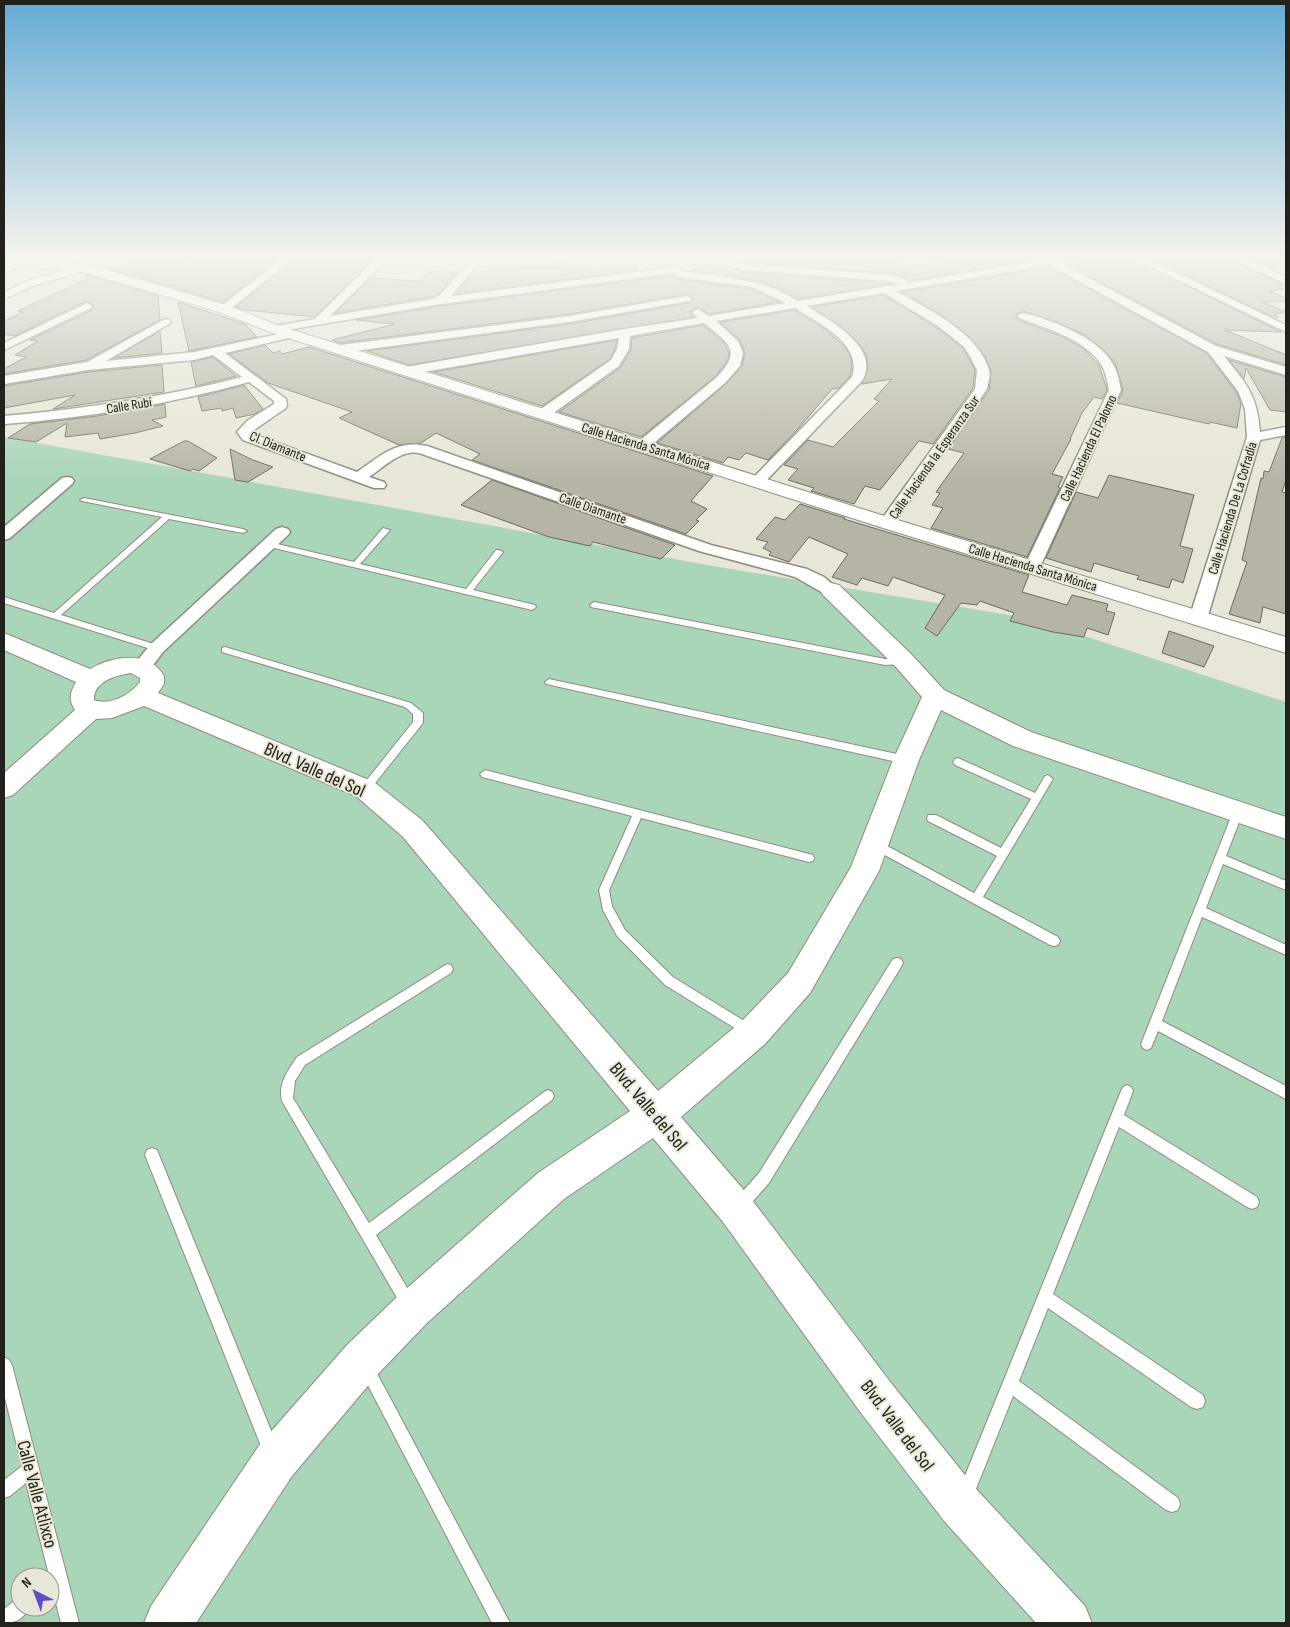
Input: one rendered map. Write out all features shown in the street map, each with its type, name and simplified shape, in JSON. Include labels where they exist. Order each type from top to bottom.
[{"type":"street","points":[[4,348],[34,333]]},
{"type":"street","points":[[88,366],[145,333]]},
{"type":"street","name":"Calle Hacienda Santa Mónica","points":[[289,333],[888,523],[1286,645]]},
{"type":"street","points":[[340,349],[466,333]]},
{"type":"street","points":[[406,371],[619,333]]},
{"type":"street","points":[[543,414],[615,363],[623,352],[624,333]]},
{"type":"street","points":[[642,445],[721,380],[734,366],[737,353],[732,341],[723,333]]},
{"type":"street","points":[[758,481],[858,378],[862,364],[858,351],[838,333]]},
{"type":"street","name":"Calle Hacienda la Esperanza Sur","points":[[888,523],[981,389],[984,372],[977,355],[954,333]]},
{"type":"street","name":"Calle Hacienda El Palomo","points":[[1032,567],[1115,390],[1111,369],[1098,354],[1080,340],[1063,333]]},
{"type":"street","points":[[1182,333],[1212,349],[1286,371]]},
{"type":"street","points":[[4,380],[88,366],[216,352],[293,334]]},
{"type":"street","name":"Calle Hacienda De La Cofradía","points":[[1198,619],[1254,436],[1252,409],[1244,390],[1212,349]]},
{"type":"street","name":"Cl. Diamante","points":[[216,352],[280,399],[281,405],[277,410],[248,426],[244,432],[248,437],[379,485]]},
{"type":"street","name":"Calle Rubí","points":[[4,420],[62,416],[140,404],[216,388],[252,378]]},
{"type":"street","name":"Calle Hacienda De La Cofradía","points":[[1254,436],[1286,431]]},
{"type":"street","name":"Calle Diamante","points":[[359,477],[399,450],[411,447],[422,448],[705,548],[801,573],[818,580],[831,590]]},
{"type":"street","points":[[4,535],[67,481]]},
{"type":"street","points":[[141,667],[157,648],[282,532]]},
{"type":"street","points":[[831,590],[904,661],[935,696],[1022,739],[1286,828]]},
{"type":"street","points":[[4,641],[91,679]]},
{"type":"street","points":[[121,666],[141,667],[148,670],[152,682],[143,696],[124,707],[101,711],[85,706],[81,700],[85,686],[100,673],[121,666]]},
{"type":"street","name":"Blvd. Valle del Sol","points":[[143,696],[365,789],[413,828],[736,1209],[881,1404],[961,1506],[1068,1623]]},
{"type":"street","points":[[168,1623],[276,1460],[362,1360],[412,1310],[551,1186],[656,1115],[753,1033],[799,983],[864,871],[906,760],[935,696]]},
{"type":"street","points":[[4,788],[92,709]]},
{"type":"lane","points":[[84,500],[243,530]]},
{"type":"lane","points":[[56,616],[168,516]]},
{"type":"lane","points":[[355,565],[386,530]]},
{"type":"lane","points":[[269,544],[532,607]]},
{"type":"lane","points":[[467,592],[499,552]]},
{"type":"lane","points":[[4,600],[157,648]]},
{"type":"lane","points":[[594,605],[885,662],[904,661]]},
{"type":"lane","points":[[225,650],[408,705],[418,713],[418,723],[365,789]]},
{"type":"lane","points":[[549,682],[906,760]]},
{"type":"lane","points":[[958,762],[1037,798]]},
{"type":"lane","points":[[485,774],[809,858]]},
{"type":"lane","points":[[976,899],[1048,779]]},
{"type":"lane","points":[[1147,1044],[1238,812]]},
{"type":"lane","points":[[638,814],[604,890],[607,907],[621,933],[669,981],[753,1033]]},
{"type":"lane","points":[[932,818],[1003,854]]},
{"type":"lane","points":[[873,844],[1054,941]]},
{"type":"lane","points":[[1219,858],[1286,886]]},
{"type":"lane","points":[[1199,910],[1286,950]]},
{"type":"lane","points":[[736,1209],[764,1178],[897,963]]},
{"type":"lane","points":[[412,1310],[287,1099],[289,1080],[301,1061],[447,969]]},
{"type":"lane","points":[[1155,1023],[1286,1093]]},
{"type":"lane","points":[[961,1506],[1127,1091]]},
{"type":"lane","points":[[367,1233],[548,1096]]},
{"type":"lane","points":[[1116,1118],[1252,1202]]},
{"type":"lane","points":[[152,1155],[276,1460]]},
{"type":"lane","points":[[1045,1297],[1197,1401]]},
{"type":"lane","points":[[362,1360],[501,1623]]},
{"type":"lane","name":"Calle Valle Atlixco","points":[[4,1365],[32,1469],[52,1567]]},
{"type":"lane","points":[[1010,1384],[1172,1504]]},
{"type":"lane","points":[[4,1490],[32,1469]]},
{"type":"lane","name":"Calle Valle Atlixco","points":[[60,1596],[70,1623]]},
{"type":"green space","points":[[4,437],[713,566],[1033,619],[1286,702],[1286,1623],[4,1623]]},
{"type":"building","points":[[4,333],[20,333],[14,336]]},
{"type":"building","points":[[45,333],[136,333],[86,360],[4,374],[4,369],[26,357],[15,355],[38,341],[30,340]]},
{"type":"building","points":[[157,333],[160,333],[162,353],[114,358]]},
{"type":"building","points":[[185,333],[253,333],[257,337],[189,351]]},
{"type":"building","points":[[360,333],[420,333],[340,343],[332,340]]},
{"type":"building","points":[[502,333],[599,333],[409,365],[367,351]]},
{"type":"building","points":[[660,333],[712,333],[724,343],[729,353],[728,359],[716,376],[641,437],[559,412],[620,368],[631,350],[632,338]]},
{"type":"building","points":[[732,333],[829,333],[844,346],[850,355],[852,365],[850,376],[839,388],[832,389],[798,429],[768,460],[746,453],[739,460],[728,457],[723,463],[657,443],[726,384],[742,366],[745,353],[740,340]]},
{"type":"building","points":[[847,333],[943,333],[963,348],[975,370],[973,388],[933,444],[919,441],[880,490],[865,486],[854,504],[811,491],[814,488],[788,480],[798,469],[784,465],[808,440],[833,447],[879,401],[874,399],[892,379],[862,384],[868,369],[867,356],[861,346]]},
{"type":"building","points":[[965,333],[1052,333],[1084,349],[1099,365],[1107,390],[1102,399],[1094,397],[1082,413],[1071,439],[1052,474],[1063,477],[1058,487],[1060,488],[1027,557],[931,528],[943,508],[932,505],[940,493],[936,492],[964,453],[948,449],[989,390],[991,372],[985,356]]},
{"type":"building","points":[[1081,333],[1170,333],[1207,353],[1236,392],[1241,403],[1237,428],[1210,422],[1209,424],[1117,403],[1123,391],[1115,363],[1105,351]]},
{"type":"building","points":[[1196,333],[1232,333],[1286,355],[1286,365],[1217,344]]},
{"type":"building","points":[[617,340],[610,359],[542,406],[433,372]]},
{"type":"building","points":[[265,345],[273,353],[280,351],[282,354],[309,347],[713,476],[691,501],[707,509],[696,520],[699,521],[686,534],[472,460],[480,454],[436,433],[421,443],[399,445],[339,418],[352,412],[268,383],[229,354]]},
{"type":"building","points":[[213,357],[236,376],[196,386],[191,362]]},
{"type":"building","points":[[1229,360],[1286,377],[1286,412],[1270,410],[1246,368],[1244,379]]},
{"type":"building","points":[[162,365],[164,392],[53,409],[75,395],[4,408],[4,386],[88,372]]},
{"type":"building","points":[[244,385],[263,409],[255,414],[236,418],[233,408],[222,411],[222,408],[202,411],[198,397]]},
{"type":"building","points":[[165,404],[166,417],[152,420],[163,426],[135,433],[100,439],[98,433],[65,437],[67,423],[36,442],[8,438],[30,424],[97,416]]},
{"type":"building","points":[[1286,437],[1286,480],[1282,492],[1286,493],[1286,614],[1263,607],[1260,623],[1229,614],[1247,562],[1242,560],[1261,478],[1263,479],[1264,471],[1269,472],[1282,438]]},
{"type":"building","points":[[184,441],[188,441],[217,458],[199,471],[193,469],[190,471],[150,459]]},
{"type":"building","points":[[230,449],[273,467],[248,482],[235,480]]},
{"type":"building","points":[[1109,475],[1194,495],[1180,546],[1193,549],[1183,583],[1172,579],[1169,588],[1137,579],[1139,576],[1094,563],[1091,572],[1046,558],[1076,492],[1098,498]]},
{"type":"building","points":[[492,480],[675,545],[661,559],[593,542],[590,546],[549,537],[461,505]]},
{"type":"building","points":[[800,504],[1029,575],[1022,592],[1067,605],[1072,595],[1108,604],[1106,611],[1115,613],[1108,635],[1087,628],[1084,637],[1053,632],[1010,621],[1014,613],[980,601],[977,605],[961,603],[937,636],[925,628],[945,595],[893,577],[888,586],[862,578],[857,585],[832,577],[848,554],[809,537],[789,562],[769,555],[771,552],[763,548],[768,542],[756,539],[775,517],[785,520]]},
{"type":"building","points":[[1169,631],[1214,646],[1204,667],[1162,653]]}]
